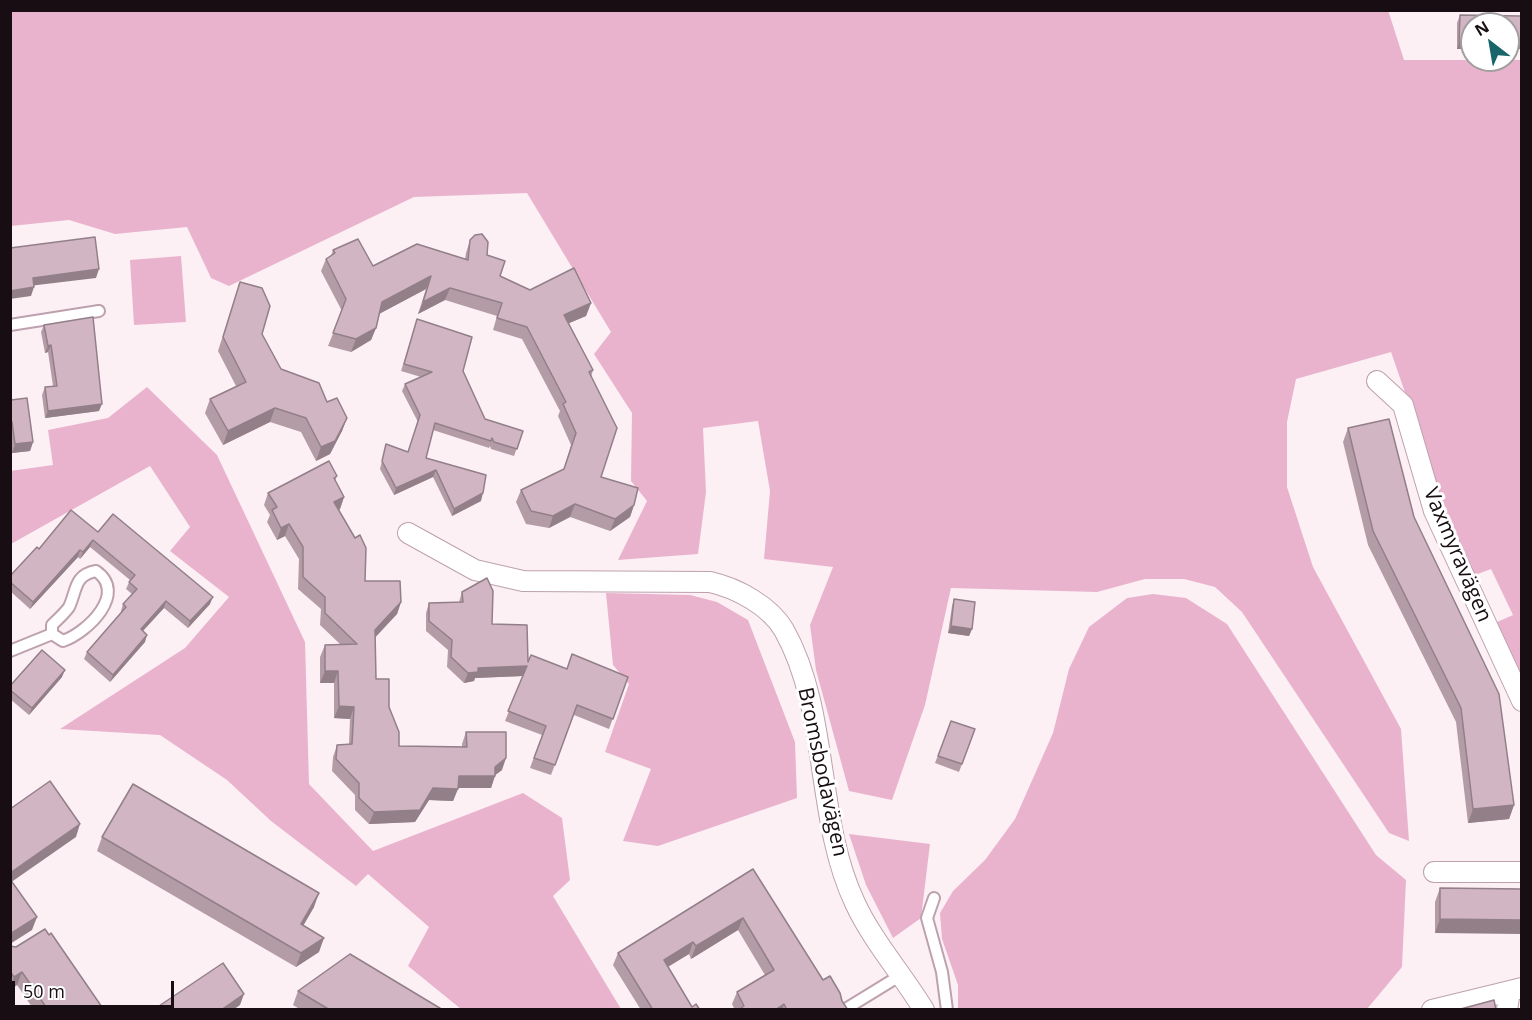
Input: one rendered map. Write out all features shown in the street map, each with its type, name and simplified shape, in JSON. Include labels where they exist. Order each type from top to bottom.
[{"type":"street","name":"Vaxmyravägen","points":[[1377,381],[1403,405],[1434,511],[1521,701]]},
{"type":"street","name":"Bromsbodavägen","points":[[408,533],[475,570],[523,581],[710,582],[755,600],[783,629],[798,665],[815,726],[834,841],[855,903],[924,1010]]},
{"type":"street","points":[[1434,872],[1521,872]]},
{"type":"street","points":[[1432,1010],[1513,996]]},
{"type":"lane","points":[[10,325],[99,311]]},
{"type":"lane","points":[[96,571],[105,577],[110,587],[108,602],[84,628],[75,636],[63,640],[52,634],[52,625],[68,608],[75,584],[85,573],[96,571]]},
{"type":"lane","points":[[10,651],[52,634]]},
{"type":"lane","points":[[934,898],[927,918],[942,972],[947,1010]]},
{"type":"lane","points":[[844,1010],[901,975]]},
{"type":"shaded area","points":[[1388,10],[1404,60],[1460,60],[1460,72],[1520,72],[1521,60],[1521,680],[1497,622],[1513,615],[1491,569],[1475,575],[1445,508],[1391,352],[1296,379],[1287,422],[1287,487],[1313,567],[1401,729],[1409,841],[1389,833],[1242,612],[1215,587],[1184,579],[1145,579],[1097,592],[951,588],[925,705],[892,800],[849,791],[816,670],[810,625],[833,567],[764,559],[770,491],[758,421],[703,428],[706,492],[698,554],[618,560],[647,501],[631,481],[632,413],[594,354],[611,332],[527,193],[414,197],[229,286],[211,278],[187,227],[115,234],[69,220],[11,226],[10,11]]},
{"type":"shaded area","points":[[181,256],[186,322],[134,325],[130,260]]},
{"type":"shaded area","points":[[147,387],[217,455],[305,642],[309,784],[373,851],[523,793],[562,818],[570,880],[553,896],[621,1009],[461,1009],[408,966],[429,927],[368,874],[356,886],[271,821],[227,780],[160,735],[60,729],[185,648],[229,597],[170,551],[190,527],[150,466],[11,544],[10,471],[53,465],[48,430],[108,418]]},
{"type":"shaded area","points":[[606,593],[690,595],[717,602],[748,620],[795,742],[797,798],[658,846],[623,841],[651,769],[605,752],[629,684],[613,665]]},
{"type":"shaded area","points":[[1153,594],[1186,598],[1227,624],[1376,855],[1406,880],[1402,967],[1367,1009],[958,1009],[958,985],[942,939],[940,913],[953,891],[985,860],[1015,819],[1053,733],[1069,669],[1089,627],[1127,598]]},
{"type":"shaded area","points":[[849,834],[930,844],[921,918],[893,938],[866,885]]},
{"type":"building","points":[[1520,16],[1521,16],[1520,42]]},
{"type":"building","points":[[482,234],[488,242],[487,255],[505,261],[500,276],[530,290],[574,268],[591,303],[564,315],[593,370],[589,372],[617,428],[601,477],[638,488],[634,505],[615,519],[575,504],[553,516],[531,511],[521,490],[564,469],[576,433],[563,404],[566,402],[527,327],[497,318],[502,303],[450,288],[423,302],[431,276],[382,302],[376,328],[356,339],[333,333],[346,299],[326,259],[335,253],[333,250],[358,239],[373,266],[417,244],[468,260],[470,240],[475,235]]},
{"type":"building","points":[[95,237],[99,269],[33,278],[34,287],[10,291],[10,248]]},
{"type":"building","points":[[240,282],[262,288],[270,306],[262,334],[281,369],[319,383],[327,402],[337,398],[347,418],[335,441],[321,447],[306,418],[275,408],[228,431],[210,399],[246,382],[223,337]]},
{"type":"building","points":[[93,317],[102,404],[48,411],[45,387],[57,386],[51,345],[48,346],[44,325]]},
{"type":"building","points":[[417,319],[472,337],[463,371],[485,419],[523,431],[517,449],[494,442],[492,438],[491,441],[435,423],[426,458],[486,475],[483,493],[454,509],[436,470],[396,488],[382,461],[386,444],[408,452],[420,415],[405,384],[432,372],[404,364]]},
{"type":"building","points":[[10,397],[11,400],[27,398],[33,442],[15,444],[12,422],[10,422]]},
{"type":"building","points":[[1389,419],[1414,517],[1499,694],[1514,805],[1473,809],[1461,708],[1373,531],[1348,428]]},
{"type":"building","points":[[329,461],[337,476],[334,478],[344,497],[334,502],[355,538],[360,535],[366,548],[365,581],[400,581],[401,602],[375,630],[376,679],[389,679],[389,707],[399,732],[399,746],[467,747],[466,732],[506,732],[506,758],[495,767],[495,776],[459,776],[458,789],[433,788],[420,810],[374,812],[359,798],[359,783],[336,759],[337,745],[352,744],[354,707],[339,706],[338,671],[325,671],[325,645],[357,644],[325,613],[325,597],[303,577],[303,547],[289,524],[281,528],[272,510],[277,507],[268,493]]},
{"type":"building","points":[[71,510],[98,532],[113,514],[213,597],[190,621],[166,601],[141,629],[147,635],[113,675],[87,652],[126,607],[123,604],[137,589],[129,582],[135,575],[93,540],[83,552],[80,550],[33,602],[10,582],[10,576],[37,547],[39,549]]},
{"type":"building","points":[[487,578],[493,591],[492,624],[527,625],[528,662],[531,655],[567,669],[572,654],[628,677],[613,719],[577,705],[555,765],[534,758],[546,726],[508,711],[527,666],[478,668],[478,672],[468,673],[451,657],[452,640],[429,621],[429,603],[463,602],[462,592]]},
{"type":"building","points":[[954,599],[975,602],[972,629],[951,626]]},
{"type":"building","points":[[42,650],[65,670],[32,708],[10,690],[10,686]]},
{"type":"building","points":[[951,721],[975,729],[962,764],[938,756]]},
{"type":"building","points":[[50,781],[80,824],[10,873],[10,809]]},
{"type":"building","points":[[133,784],[319,893],[301,924],[324,938],[301,953],[102,837]]},
{"type":"building","points":[[753,869],[823,980],[830,976],[848,1010],[787,1010],[784,1004],[775,1010],[738,1010],[744,1006],[737,992],[774,970],[743,918],[696,946],[693,942],[664,960],[692,1007],[696,1004],[700,1010],[653,1010],[618,953]]},
{"type":"building","points":[[10,879],[37,917],[10,934]]},
{"type":"building","points":[[1440,888],[1521,889],[1521,920],[1440,919]]},
{"type":"building","points":[[45,929],[49,935],[51,933],[104,1010],[48,1010],[22,972],[14,977],[10,971],[10,946],[16,947]]},
{"type":"building","points":[[350,954],[443,1010],[330,1010],[298,991]]},
{"type":"building","points":[[223,963],[244,994],[221,1010],[153,1010]]},
{"type":"building","points":[[1494,1000],[1496,1010],[1457,1010]]}]
